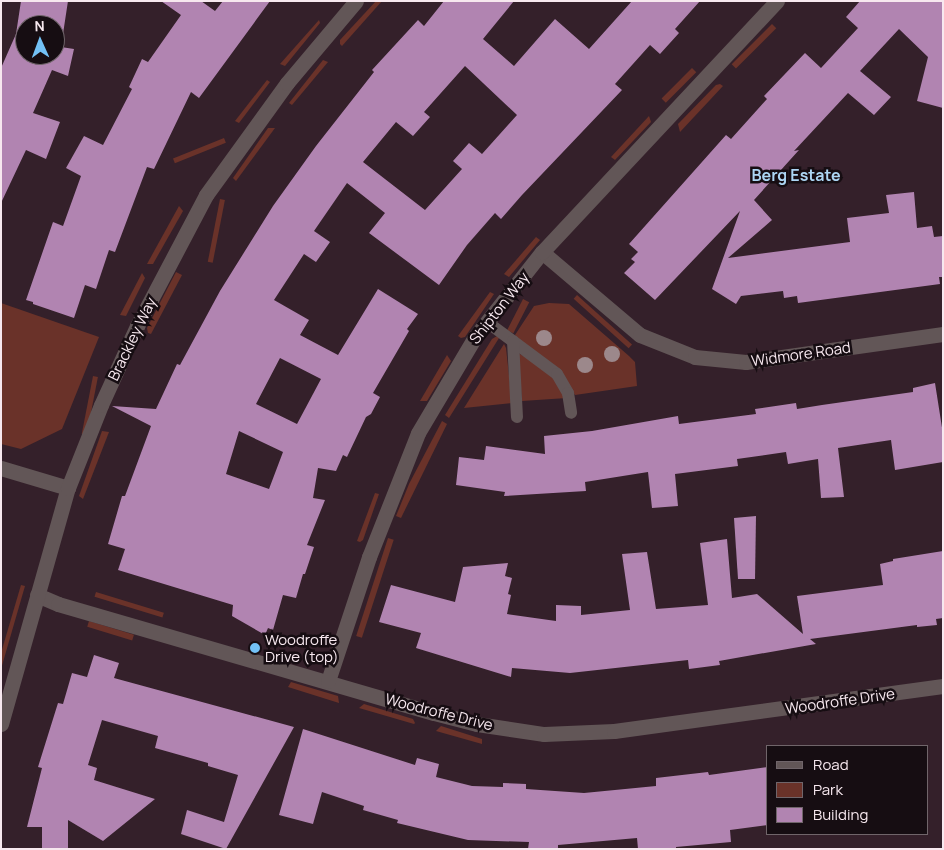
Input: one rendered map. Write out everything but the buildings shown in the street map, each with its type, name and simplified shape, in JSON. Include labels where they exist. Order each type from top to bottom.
[{"type":"street","name":"Brackley Way","points":[[1,724],[68,488],[101,405],[137,326],[206,196],[287,83],[356,1]]},
{"type":"street","name":"Shipton Way","points":[[328,681],[369,558],[418,433],[475,338],[542,252],[777,1]]},
{"type":"street","name":"Widmore Road","points":[[542,252],[640,335],[695,357],[746,362],[943,334]]},
{"type":"street","points":[[1,468],[68,488]]},
{"type":"street","name":"Woodroffe Drive","points":[[37,595],[58,604],[477,724],[544,734],[614,731],[943,686]]},
{"type":"lane","points":[[487,322],[557,374],[568,393],[571,413]]},
{"type":"lane","points":[[513,341],[517,417]]},
{"type":"green space","points":[[376,1],[382,1],[342,46],[340,40]]},
{"type":"green space","points":[[319,20],[320,23],[285,66],[280,64]]},
{"type":"green space","points":[[772,24],[776,28],[736,69],[732,64]]},
{"type":"green space","points":[[323,60],[328,62],[292,105],[289,103]]},
{"type":"green space","points":[[692,68],[696,72],[666,103],[662,98]]},
{"type":"green space","points":[[267,80],[270,82],[239,123],[235,121]]},
{"type":"green space","points":[[720,84],[723,86],[680,132],[678,124],[716,85]]},
{"type":"green space","points":[[649,116],[651,122],[615,160],[611,157]]},
{"type":"green space","points":[[268,128],[275,128],[236,181],[233,178]]},
{"type":"green space","points":[[224,138],[226,143],[175,163],[173,159]]},
{"type":"green space","points":[[220,199],[225,200],[213,263],[208,262]]},
{"type":"green space","points":[[179,206],[183,211],[153,264],[147,264]]},
{"type":"green space","points":[[536,237],[540,240],[509,277],[504,274]]},
{"type":"green space","points":[[176,272],[182,275],[151,334],[148,333],[147,328]]},
{"type":"green space","points":[[142,273],[145,278],[126,316],[120,315]]},
{"type":"green space","points":[[490,292],[494,294],[465,337],[461,338],[458,336]]},
{"type":"green space","points":[[577,295],[632,345],[629,348],[574,299]]},
{"type":"green space","points":[[523,299],[529,302],[513,333],[507,330]]},
{"type":"green space","points":[[1,303],[99,337],[62,429],[21,449],[1,444]]},
{"type":"green space","points":[[549,303],[569,304],[629,356],[635,362],[637,386],[575,395],[552,363],[529,349],[515,335],[534,306]]},
{"type":"green space","points":[[497,336],[499,338],[449,418],[445,415],[492,339]]},
{"type":"green space","points":[[504,344],[512,403],[464,408]]},
{"type":"green space","points":[[518,353],[544,367],[561,384],[567,398],[522,401]]},
{"type":"green space","points":[[447,355],[451,361],[427,401],[420,401]]},
{"type":"green space","points":[[93,376],[98,377],[87,435],[82,434]]},
{"type":"green space","points":[[442,421],[447,424],[401,518],[396,516],[409,484]]},
{"type":"green space","points":[[102,431],[109,432],[83,499],[79,496]]},
{"type":"green space","points":[[375,493],[379,494],[363,540],[357,541]]},
{"type":"green space","points":[[388,538],[394,540],[362,638],[356,636]]},
{"type":"green space","points":[[21,585],[25,586],[1,669],[1,653]]},
{"type":"green space","points":[[96,592],[164,613],[162,618],[95,597]]},
{"type":"green space","points":[[89,621],[134,635],[132,640],[87,627]]},
{"type":"green space","points":[[291,682],[338,696],[339,703],[288,687]]},
{"type":"green space","points":[[364,704],[413,719],[415,723],[359,708]]},
{"type":"green space","points":[[441,726],[482,739],[482,744],[436,731]]},
{"type":"place","name":"Woodroffe Drive (top)","points":[[255,648]]},
{"type":"district","name":"Berg Estate","points":[[796,175]]}]
